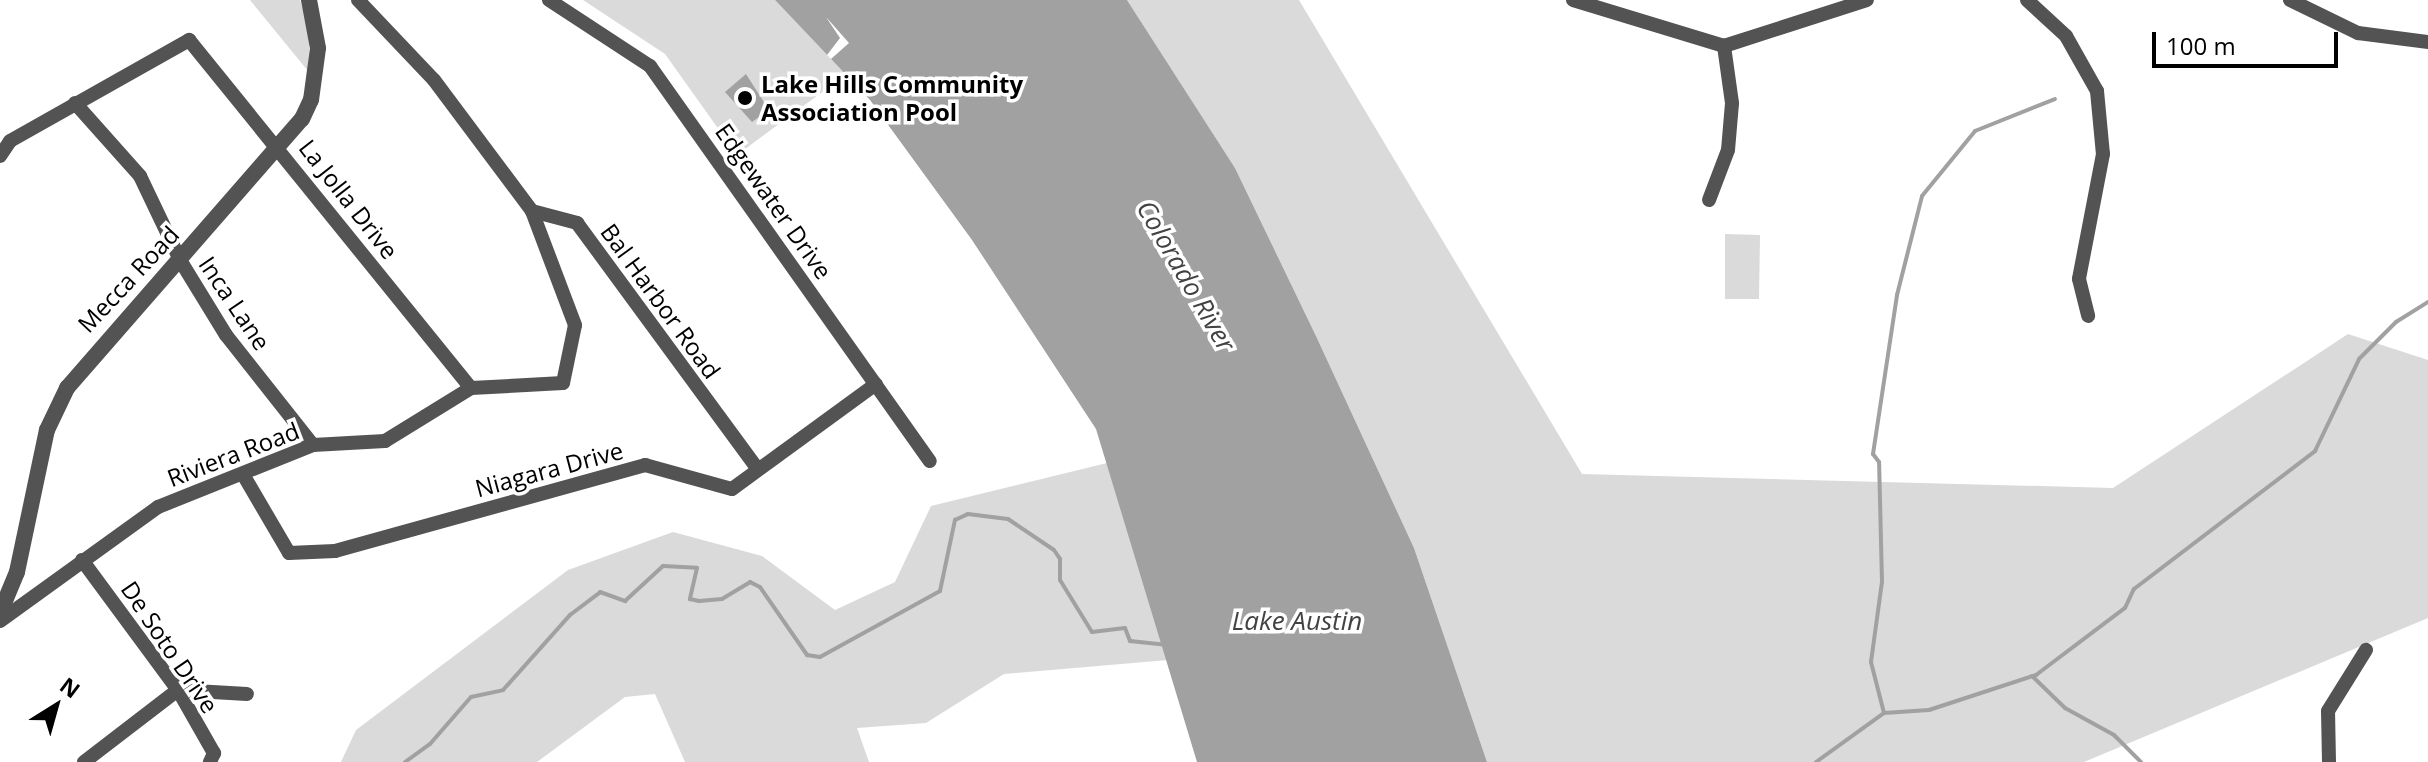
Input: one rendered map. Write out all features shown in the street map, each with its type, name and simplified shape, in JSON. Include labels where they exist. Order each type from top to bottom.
[{"type":"street","name":"Mecca Road","points":[[0,613],[17,572],[55,409],[81,368],[281,147],[302,119],[316,78],[318,48],[309,0]]},
{"type":"street","points":[[358,0],[434,80],[532,211]]},
{"type":"street","name":"Edgewater Drive","points":[[549,0],[650,66],[930,461]]},
{"type":"street","points":[[1573,0],[1724,46],[1867,0]]},
{"type":"street","points":[[2027,0],[2066,36],[2097,91],[2103,154],[2079,279],[2088,316]]},
{"type":"street","points":[[2290,0],[2358,33],[2428,42]]},
{"type":"street","name":"La Jolla Drive","points":[[75,103],[189,40],[281,147],[471,388]]},
{"type":"street","points":[[1709,200],[1728,150],[1731,118],[1724,46]]},
{"type":"street","points":[[0,156],[10,141],[75,103]]},
{"type":"street","name":"Inca Lane","points":[[75,103],[140,176],[180,260],[226,335],[313,445]]},
{"type":"street","name":"Riviera Road","points":[[0,621],[158,507],[244,476],[313,445],[385,441],[471,388],[563,383],[575,325],[532,211]]},
{"type":"street","name":"Bal Harbor Road","points":[[532,211],[577,223],[758,469]]},
{"type":"street","name":"Niagara Drive","points":[[244,476],[289,553],[335,551],[645,465],[732,489],[876,384]]},
{"type":"street","name":"De Soto Drive","points":[[82,560],[178,690],[214,753],[210,762]]},
{"type":"street","points":[[2329,762],[2328,711],[2366,650]]},
{"type":"street","points":[[84,762],[178,690],[247,694]]},
{"type":"shaded area","points":[[250,0],[300,0],[310,31],[308,71]]},
{"type":"shaded area","points":[[583,0],[775,0],[852,81],[830,96],[825,90],[737,155],[665,54]]},
{"type":"shaded area","points":[[1127,0],[1299,0],[1582,474],[2113,488],[2348,334],[2428,360],[2428,618],[2084,762],[1487,762],[1414,548],[1316,336],[1235,168]]},
{"type":"shaded area","points":[[1725,234],[1760,235],[1759,299],[1725,299]]},
{"type":"shaded area","points":[[1107,463],[1168,660],[1004,674],[926,723],[857,728],[869,762],[685,762],[655,694],[625,697],[537,762],[341,762],[356,730],[568,570],[673,532],[762,556],[835,610],[895,582],[931,506]]},
{"type":"water","name":"Lake Austin","points":[[775,0],[1127,0],[1235,168],[1316,336],[1414,548],[1487,762],[1197,762],[1096,429],[972,240],[870,100]]},
{"type":"water","name":"Lake Hills Community Association Pool","points":[[746,74],[769,110],[752,122],[725,92]]},
{"type":"pier","points":[[826,17],[849,43],[831,59],[827,55],[840,38]]},
{"type":"waterway","points":[[1884,713],[1871,662],[1882,582],[1879,462],[1873,454],[1897,295],[1922,196],[1975,131],[2055,99]]},
{"type":"waterway","points":[[1816,762],[1884,713],[1929,710],[2036,675],[2125,608],[2134,589],[2315,451],[2359,359],[2396,322],[2428,302]]},
{"type":"waterway","points":[[405,762],[430,744],[471,697],[503,690],[570,615],[600,592],[625,601],[663,566],[697,568],[690,599],[699,601],[722,599],[750,582],[760,587],[807,655],[820,657],[940,591],[955,520],[968,514],[1008,519],[1054,550],[1060,559],[1060,580],[1092,632],[1125,628],[1130,641],[1168,645]]},
{"type":"waterway","points":[[2032,676],[2065,708],[2114,735],[2141,762]]},
{"type":"place","name":"Lake Hills Community Association Pool","points":[[745,98]]},
{"type":"water label","name":"Colorado River","points":[[1186,276]]}]
